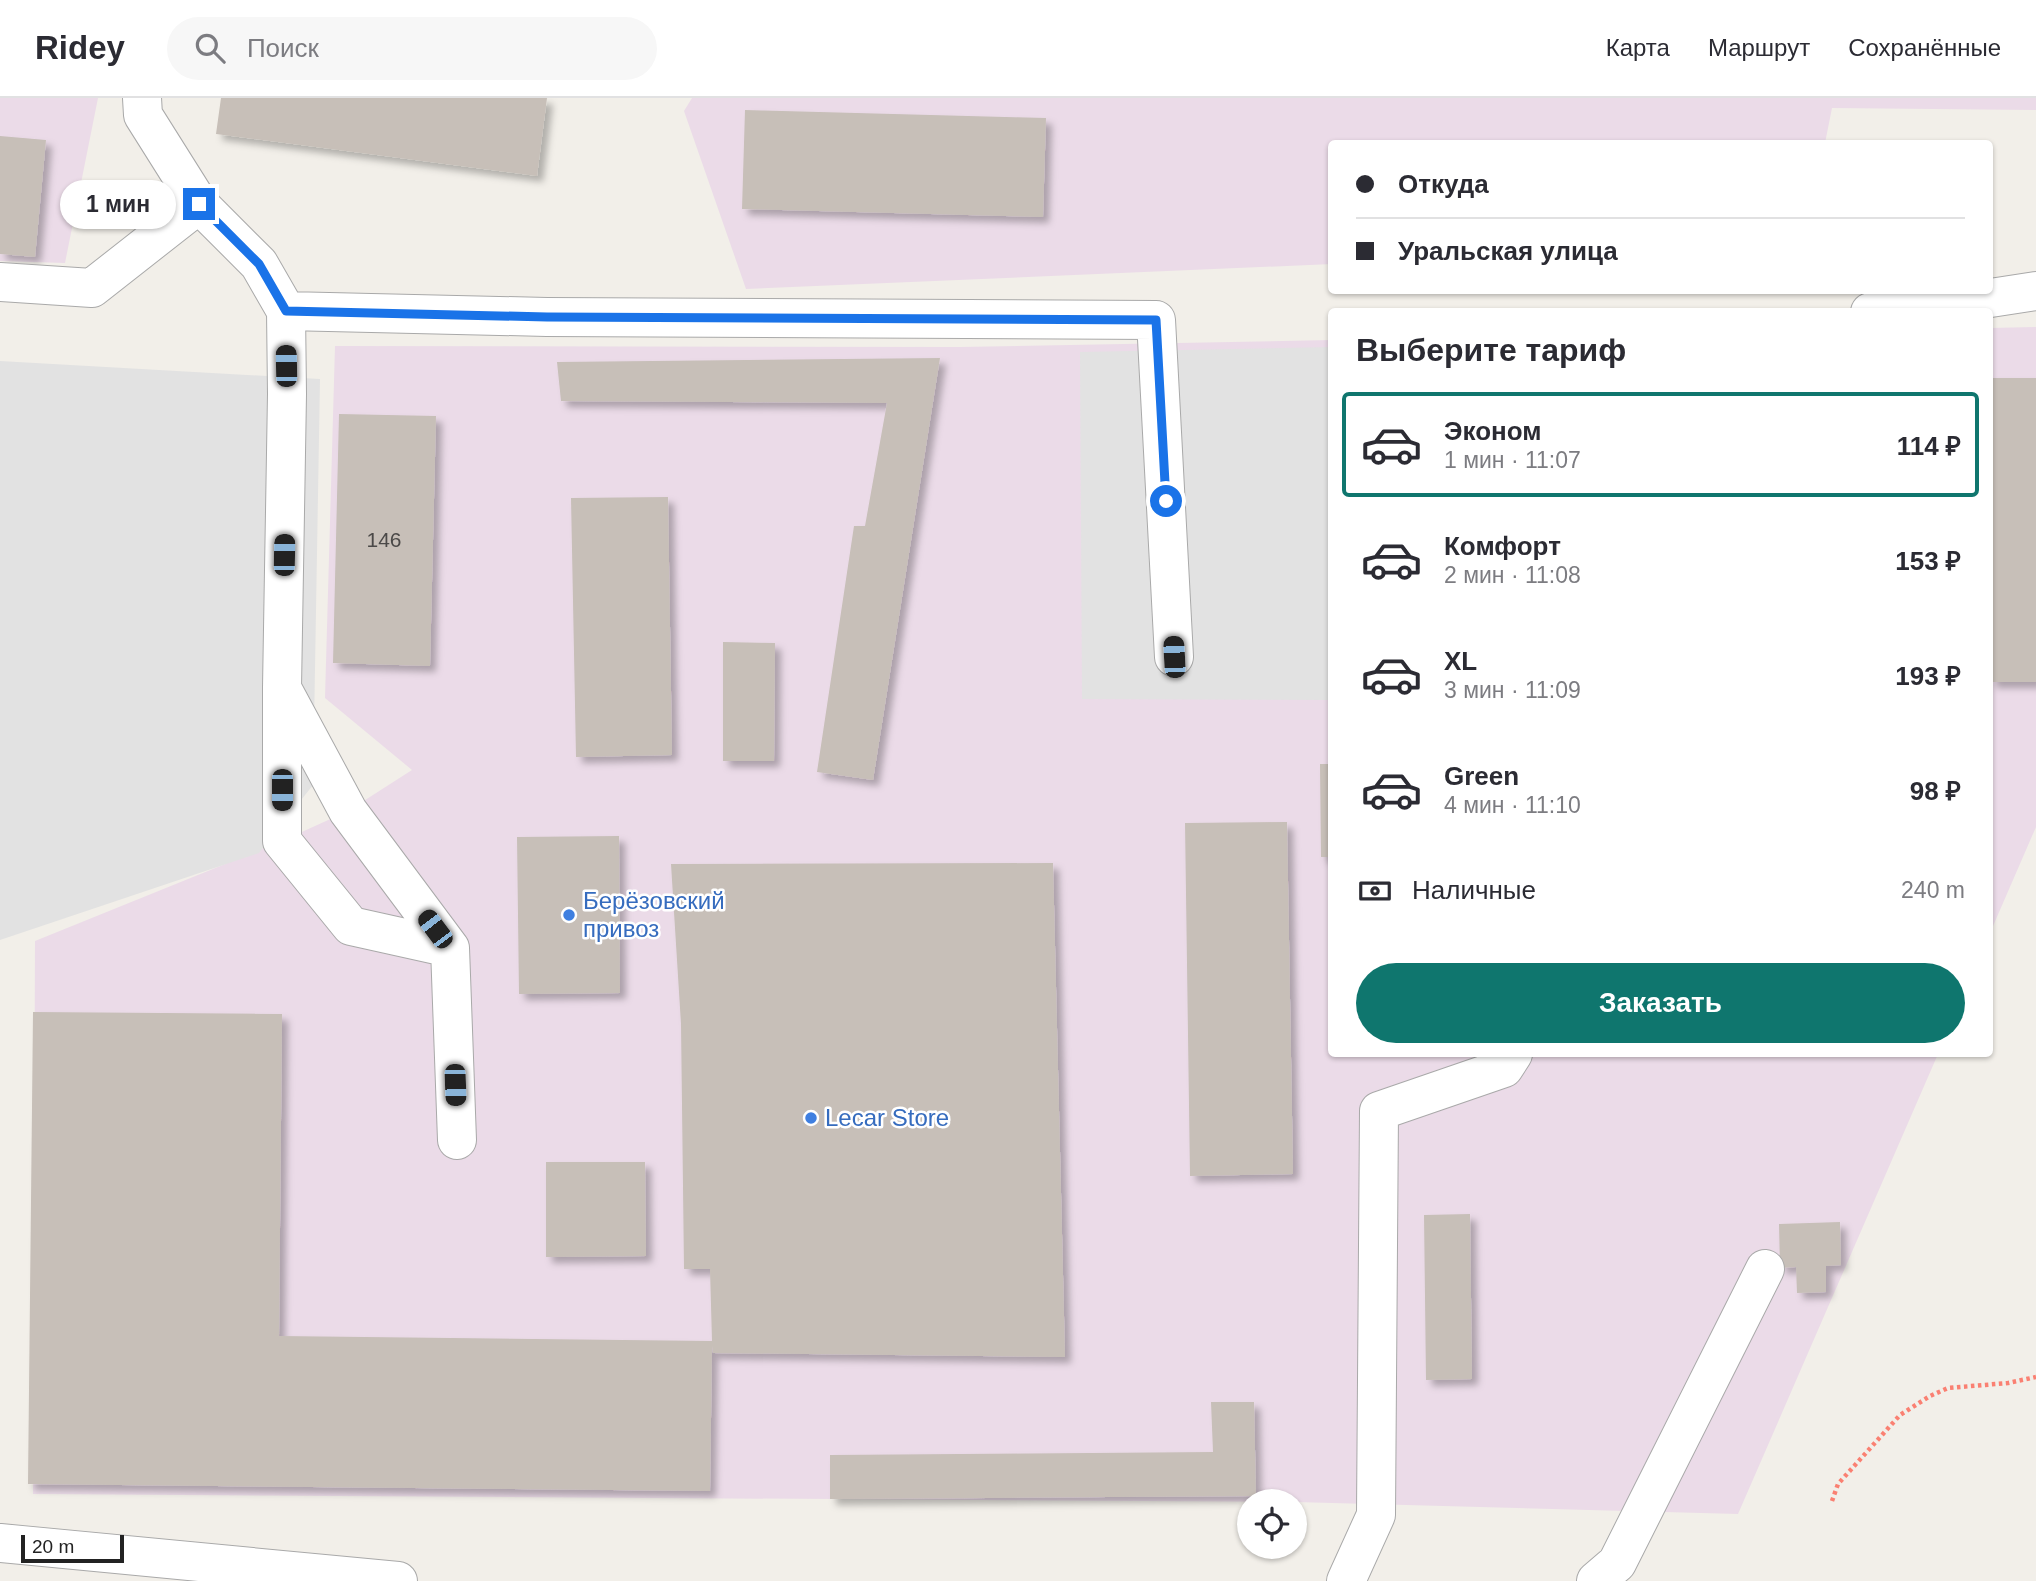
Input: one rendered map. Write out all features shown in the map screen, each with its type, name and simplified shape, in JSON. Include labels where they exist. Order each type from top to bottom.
[{"type":"street","points":[[142,98],[143,115],[199,204],[259,264],[286,311],[282,841],[351,926],[450,948]]},
{"type":"street","points":[[0,282],[92,288],[199,204]]},
{"type":"street","points":[[1926,308],[2036,291]]},
{"type":"street","points":[[286,311],[547,317],[1156,320],[1174,657]]},
{"type":"street","points":[[282,688],[348,811],[450,948],[457,1140]]},
{"type":"street","points":[[1346,1581],[1376,1515],[1379,1111],[1504,1068],[1511,1057]]},
{"type":"street","points":[[1596,1581],[1617,1563],[1765,1269]]},
{"type":"street","points":[[0,1543],[398,1581]]},
{"type":"path","points":[[1832,1501],[1838,1484],[1900,1415],[1930,1396],[1948,1388],[2008,1383],[2036,1377]]},
{"type":"shaded area","points":[[0,98],[98,98],[65,263],[0,261]]},
{"type":"shaded area","points":[[692,98],[2036,98],[2036,110],[1832,108],[1826,140],[1328,140],[1328,264],[746,289],[684,111]]},
{"type":"shaded area","points":[[2036,327],[2036,827],[1993,926],[1993,328]]},
{"type":"shaded area","points":[[1328,340],[1328,1057],[1937,1057],[1738,1514],[1307,1502],[1307,1489],[1237,1489],[1237,1502],[33,1494],[35,941],[282,841],[348,811],[412,770],[325,698],[335,346],[960,347]]},
{"type":"shaded area","points":[[1328,347],[1328,700],[1082,699],[1080,352]]},
{"type":"shaded area","points":[[0,361],[320,379],[313,785],[259,853],[0,940]]},
{"type":"building","points":[[221,98],[547,98],[537,176],[216,134]]},
{"type":"building","points":[[745,110],[1046,118],[1043,217],[742,209]]},
{"type":"building","points":[[0,136],[46,140],[35,257],[0,254]]},
{"type":"building","points":[[940,358],[873,780],[817,772],[854,526],[865,526],[887,403],[561,401],[557,362]]},
{"type":"building","points":[[1993,378],[2036,378],[2036,682],[1993,682]]},
{"type":"building","points":[[339,414],[436,416],[430,666],[333,663]]},
{"type":"building","points":[[668,497],[672,755],[576,757],[571,498]]},
{"type":"building","points":[[723,642],[775,643],[774,761],[723,761]]},
{"type":"building","points":[[1320,764],[1328,764],[1328,857],[1321,857]]},
{"type":"building","points":[[1287,822],[1293,1174],[1190,1176],[1185,823]]},
{"type":"building","name":"Берёзовский привоз","points":[[619,836],[620,993],[519,994],[517,837]]},
{"type":"building","points":[[1053,863],[1065,1357],[713,1353],[712,1346],[710,1491],[28,1484],[33,1012],[282,1014],[279,1336],[712,1341],[710,1269],[684,1269],[681,1024],[671,864]]},
{"type":"building","points":[[546,1162],[645,1162],[646,1256],[546,1257]]},
{"type":"building","points":[[1470,1214],[1472,1379],[1426,1380],[1424,1215]]},
{"type":"building","points":[[1840,1222],[1841,1265],[1826,1266],[1826,1292],[1797,1293],[1796,1267],[1780,1268],[1779,1224]]},
{"type":"building","points":[[1211,1402],[1254,1402],[1256,1489],[1237,1489],[1237,1496],[830,1499],[830,1455],[1213,1452]]},
{"type":"place","name":"Берёзовский привоз","points":[[569,915]]},
{"type":"place","name":"Lecar Store","points":[[811,1118]]},
{"type":"route","points":[[199,204],[259,264],[286,311],[547,317],[1156,320],[1166,501]]}]
